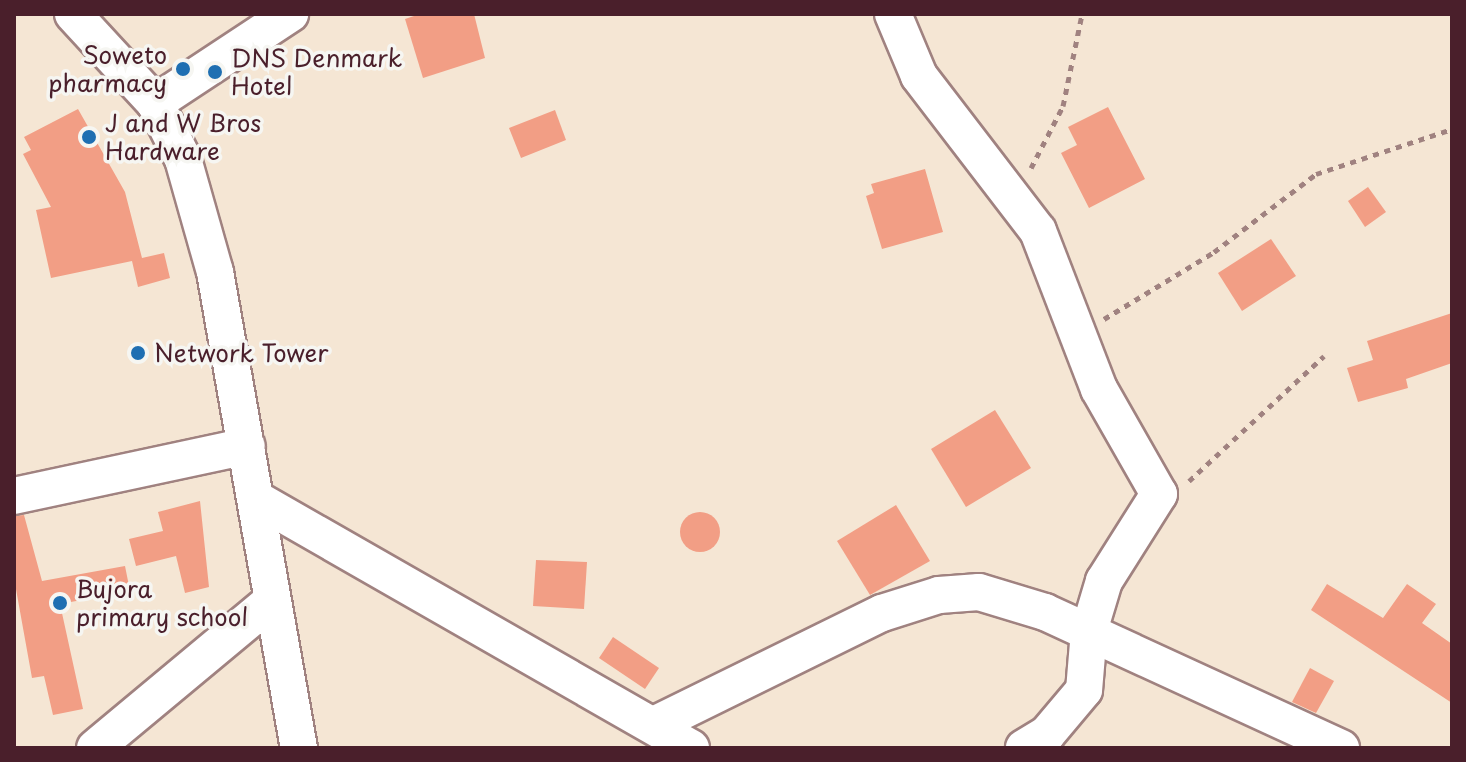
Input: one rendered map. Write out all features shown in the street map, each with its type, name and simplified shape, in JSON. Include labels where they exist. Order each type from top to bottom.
[{"type":"street","points":[[73,14],[155,103],[183,159],[215,272],[258,500],[270,602],[299,748]]},
{"type":"street","points":[[155,103],[290,14]]},
{"type":"street","points":[[893,14],[919,76],[1043,239],[1105,401],[1159,494],[1109,571],[1089,631],[1084,690],[1047,734],[1024,748]]},
{"type":"street","points":[[14,496],[247,446]]},
{"type":"street","points":[[258,500],[691,748]]},
{"type":"street","points":[[654,725],[882,613],[939,595],[979,592],[1089,631],[1341,748]]},
{"type":"street","points":[[95,748],[270,602]]},
{"type":"path","points":[[1011,193],[1051,137],[1076,65],[1082,14]]},
{"type":"path","points":[[1080,334],[1214,252],[1316,174],[1452,129]]},
{"type":"path","points":[[1159,494],[1213,464],[1324,356]]},
{"type":"building","points":[[420,14],[474,14],[485,58],[423,78],[405,19]]},
{"type":"building","points":[[1108,107],[1145,179],[1089,208],[1061,153],[1077,145],[1068,127]]},
{"type":"building","points":[[78,109],[125,192],[142,258],[164,253],[170,278],[138,287],[132,261],[51,278],[36,210],[51,207],[23,154],[31,150],[24,137]]},
{"type":"building","points":[[555,110],[566,140],[521,158],[509,128]]},
{"type":"building","points":[[925,169],[943,232],[882,249],[866,196],[874,193],[871,184]]},
{"type":"building","points":[[1368,187],[1386,212],[1365,227],[1348,201]]},
{"type":"building","points":[[1271,239],[1296,276],[1242,311],[1218,273]]},
{"type":"building","points":[[1452,313],[1452,363],[1406,379],[1408,388],[1358,402],[1347,368],[1373,360],[1367,341]]},
{"type":"building","points":[[995,410],[1031,468],[966,507],[931,449]]},
{"type":"building","points":[[200,501],[209,587],[185,593],[176,556],[136,566],[129,539],[163,531],[158,512]]},
{"type":"building","points":[[896,505],[930,561],[870,595],[837,541]]},
{"type":"building","points":[[700,512],[714,518],[720,532],[714,546],[700,552],[686,546],[680,532],[686,518]]},
{"type":"building","points":[[24,515],[42,581],[125,566],[130,591],[60,604],[83,709],[53,715],[44,676],[32,678],[14,578],[14,516]]},
{"type":"building","points":[[536,560],[587,562],[584,609],[533,606]]},
{"type":"building","points":[[1327,584],[1383,618],[1407,584],[1436,604],[1422,623],[1452,644],[1452,703],[1311,610]]},
{"type":"building","points":[[613,637],[659,668],[645,689],[599,658]]},
{"type":"building","points":[[1310,668],[1334,681],[1316,713],[1292,702]]},
{"type":"place","name":"Soweto pharmacy","points":[[183,69]]},
{"type":"place","name":"DNS Denmark Hotel","points":[[215,72]]},
{"type":"place","name":"J and W Bros Hardware","points":[[89,137]]},
{"type":"place","name":"Network Tower","points":[[138,353]]},
{"type":"place","name":"Bujora primary school","points":[[60,603]]}]
